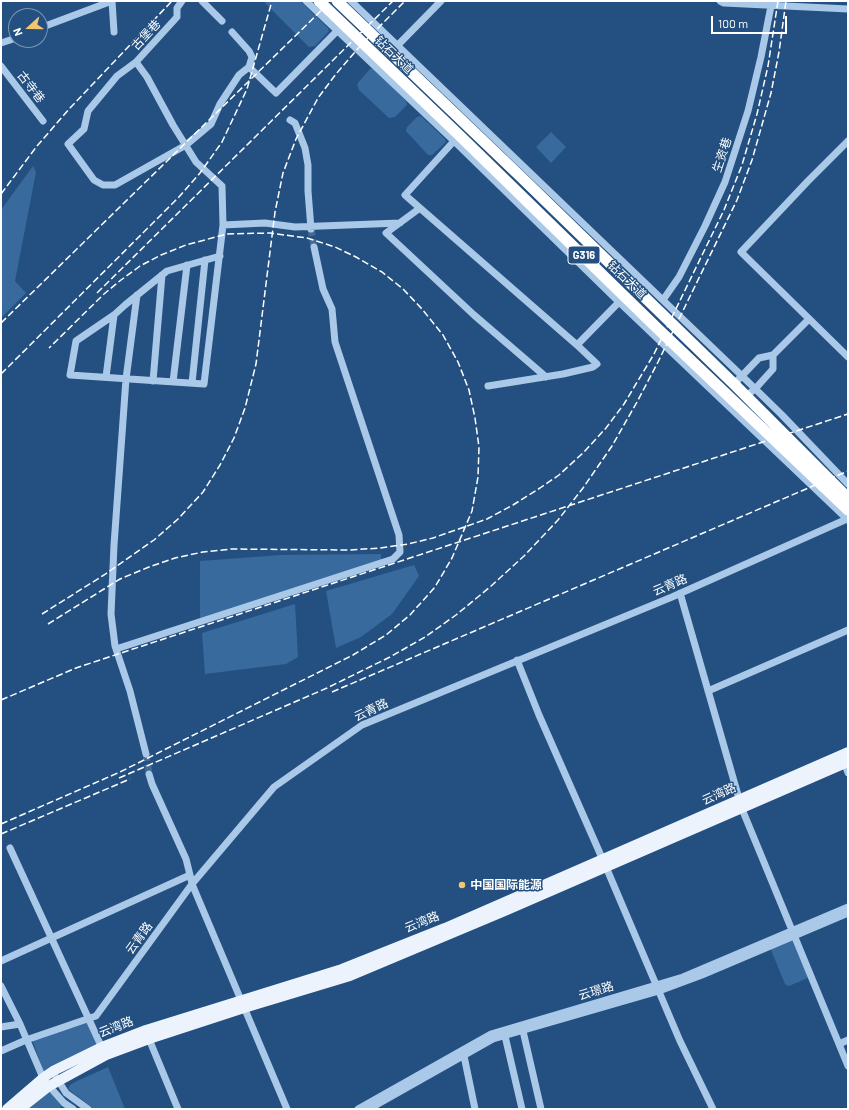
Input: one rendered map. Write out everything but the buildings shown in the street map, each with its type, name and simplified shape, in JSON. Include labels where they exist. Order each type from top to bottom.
[{"type":"highway","name":"钻石大道","points":[[319,1],[445,127],[622,299],[658,329],[848,515]]},
{"type":"highway","name":"钻石大道","points":[[337,1],[394,49],[427,81],[848,498]]},
{"type":"main road","name":"云湾路","points":[[7,1109],[51,1079],[146,1030],[350,976],[499,914],[605,863],[741,804],[848,752]]},
{"type":"main road","name":"云湾路","points":[[741,804],[847,766]]},
{"type":"main road","name":"云湾路","points":[[20,1109],[35,1097],[51,1079],[71,1073],[104,1051],[149,1039],[243,1004]]},
{"type":"street","points":[[48,25],[112,1],[114,32]]},
{"type":"street","name":"古堡巷","points":[[182,1],[177,8],[177,17],[136,62],[117,76],[88,111],[84,129],[68,144],[94,180],[103,185],[115,185],[186,145]]},
{"type":"street","points":[[202,1],[222,21]]},
{"type":"street","points":[[306,1],[337,31],[445,127],[454,141],[509,189]]},
{"type":"street","points":[[351,1],[394,49],[441,1]]},
{"type":"street","points":[[723,2],[770,6],[848,9]]},
{"type":"street","name":"生资巷","points":[[663,300],[679,277],[725,182],[748,111],[761,57],[770,6]]},
{"type":"street","points":[[249,67],[276,92],[337,31]]},
{"type":"street","points":[[186,145],[211,124],[220,104],[239,75],[249,67],[252,57],[249,51],[232,32]]},
{"type":"street","points":[[136,62],[147,77],[173,125],[196,162],[222,186],[223,225],[220,256],[204,384],[70,375],[76,341],[114,315],[167,271],[220,256]]},
{"type":"street","name":"古寺巷","points":[[1,66],[43,121]]},
{"type":"street","points":[[427,81],[663,300],[742,376],[848,484]]},
{"type":"street","points":[[290,120],[295,123],[305,148],[308,165],[308,191],[311,228]]},
{"type":"street","points":[[454,141],[405,194],[597,364],[593,368],[488,386]]},
{"type":"street","points":[[848,141],[741,252],[808,320],[848,357]]},
{"type":"street","points":[[420,208],[386,233],[474,315],[546,377]]},
{"type":"street","points":[[223,225],[265,223],[311,228],[400,223]]},
{"type":"street","points":[[116,649],[393,559],[400,552],[399,535],[334,342],[332,310],[323,289],[314,248]]},
{"type":"street","points":[[192,383],[205,260]]},
{"type":"street","points":[[173,382],[186,265]]},
{"type":"street","points":[[153,380],[162,275]]},
{"type":"street","points":[[137,295],[126,379],[111,614],[116,649],[130,691],[146,754]]},
{"type":"street","points":[[577,345],[622,299],[824,496],[848,515]]},
{"type":"street","points":[[106,378],[114,315]]},
{"type":"street","points":[[734,384],[759,358],[773,355],[808,320]]},
{"type":"street","points":[[746,396],[755,389],[772,369],[773,355]]},
{"type":"street","points":[[836,472],[848,492]]},
{"type":"street","name":"云青路","points":[[1,1051],[26,1040],[96,1016],[192,884],[274,787],[362,725],[680,593],[848,515]]},
{"type":"street","points":[[680,593],[741,804],[848,1066]]},
{"type":"street","points":[[708,691],[848,630]]},
{"type":"street","points":[[517,660],[539,715],[605,863],[680,1041],[713,1109]]},
{"type":"street","points":[[149,774],[152,784],[186,859],[192,884],[287,1109]]},
{"type":"street","points":[[10,848],[104,1051]]},
{"type":"street","points":[[1,961],[190,875]]},
{"type":"street","name":"云璟路","points":[[358,1109],[491,1034],[702,975],[848,907]]},
{"type":"street","name":"云璟路","points":[[793,933],[848,913]]},
{"type":"street","points":[[1,986],[20,1024],[26,1040],[51,1079],[57,1095]]},
{"type":"street","name":"云璟路","points":[[369,1109],[493,1040],[658,988]]},
{"type":"street","points":[[1,1027],[20,1024]]},
{"type":"street","points":[[522,1031],[541,1109]]},
{"type":"street","points":[[505,1036],[522,1109]]},
{"type":"street","points":[[149,1039],[178,1109]]},
{"type":"street","points":[[839,1044],[848,1040]]},
{"type":"street","points":[[464,1056],[475,1109]]},
{"type":"street","points":[[64,1090],[64,1084],[71,1073]]},
{"type":"street","points":[[51,1079],[88,1109]]},
{"type":"street","points":[[35,1097],[50,1093],[57,1095],[73,1109]]},
{"type":"shaded area","points":[[263,1],[300,1],[328,28],[329,31],[315,46],[309,47]]},
{"type":"shaded area","points":[[373,68],[406,101],[407,105],[395,117],[389,118],[359,90],[357,84],[370,69]]},
{"type":"shaded area","points":[[421,116],[445,139],[446,142],[432,155],[428,155],[406,131],[407,127],[417,117]]},
{"type":"shaded area","points":[[551,132],[566,147],[551,163],[536,147]]},
{"type":"shaded area","points":[[33,166],[36,172],[15,281],[26,293],[1,318],[1,210]]},
{"type":"shaded area","points":[[381,554],[381,562],[200,622],[200,561],[281,555]]},
{"type":"shaded area","points":[[414,565],[419,576],[392,614],[361,637],[336,648],[326,591]]},
{"type":"shaded area","points":[[295,604],[298,657],[286,664],[205,674],[202,633]]},
{"type":"shaded area","points":[[793,938],[810,977],[789,986],[785,984],[771,950],[772,947]]},
{"type":"shaded area","points":[[88,1021],[99,1045],[44,1073],[32,1039]]},
{"type":"shaded area","points":[[108,1067],[125,1109],[94,1109],[68,1089],[70,1085],[75,1082]]},
{"type":"shaded area","points":[[49,1086],[64,1103],[59,1109],[20,1109]]},
{"type":"tunnel","points":[[311,229],[314,247]]},
{"type":"tunnel","points":[[146,754],[149,774]]},
{"type":"railway","points":[[1,194],[37,146],[70,108],[172,1]]},
{"type":"railway","points":[[1,374],[178,198],[200,173],[222,142],[247,89],[272,1]]},
{"type":"railway","points":[[1,323],[331,1]]},
{"type":"railway","points":[[97,293],[393,1]]},
{"type":"railway","points":[[42,614],[104,575],[154,540],[178,519],[203,492],[220,465],[234,438],[245,408],[256,364],[275,212],[283,173],[296,139],[318,98],[336,74],[361,45],[405,1]]},
{"type":"railway","points":[[48,624],[120,579],[175,558],[203,552],[231,549],[350,550],[408,544],[433,538],[487,519],[513,505],[559,475],[584,452],[606,428],[624,404],[654,354],[724,210],[742,165],[757,114],[768,66],[778,1]]},
{"type":"railway","points":[[119,778],[327,688],[390,657],[425,637],[456,615],[490,587],[524,556],[558,520],[583,488],[612,446],[637,402],[737,200],[752,160],[771,93],[779,52],[786,1]]},
{"type":"railway","points":[[1,824],[120,772],[353,655],[386,635],[410,615],[435,587],[452,558],[472,511],[478,477],[479,447],[469,390],[458,362],[443,335],[422,309],[403,289],[382,272],[335,247],[307,238],[270,233],[227,234],[186,245],[161,255],[140,266],[104,294],[49,348]]},
{"type":"railway","points":[[1,700],[76,668],[848,414]]},
{"type":"railway","points":[[332,692],[848,471]]},
{"type":"railway","points":[[1,834],[130,779]]},
{"type":"place","name":"中国国际能源","points":[[462,885]]}]
